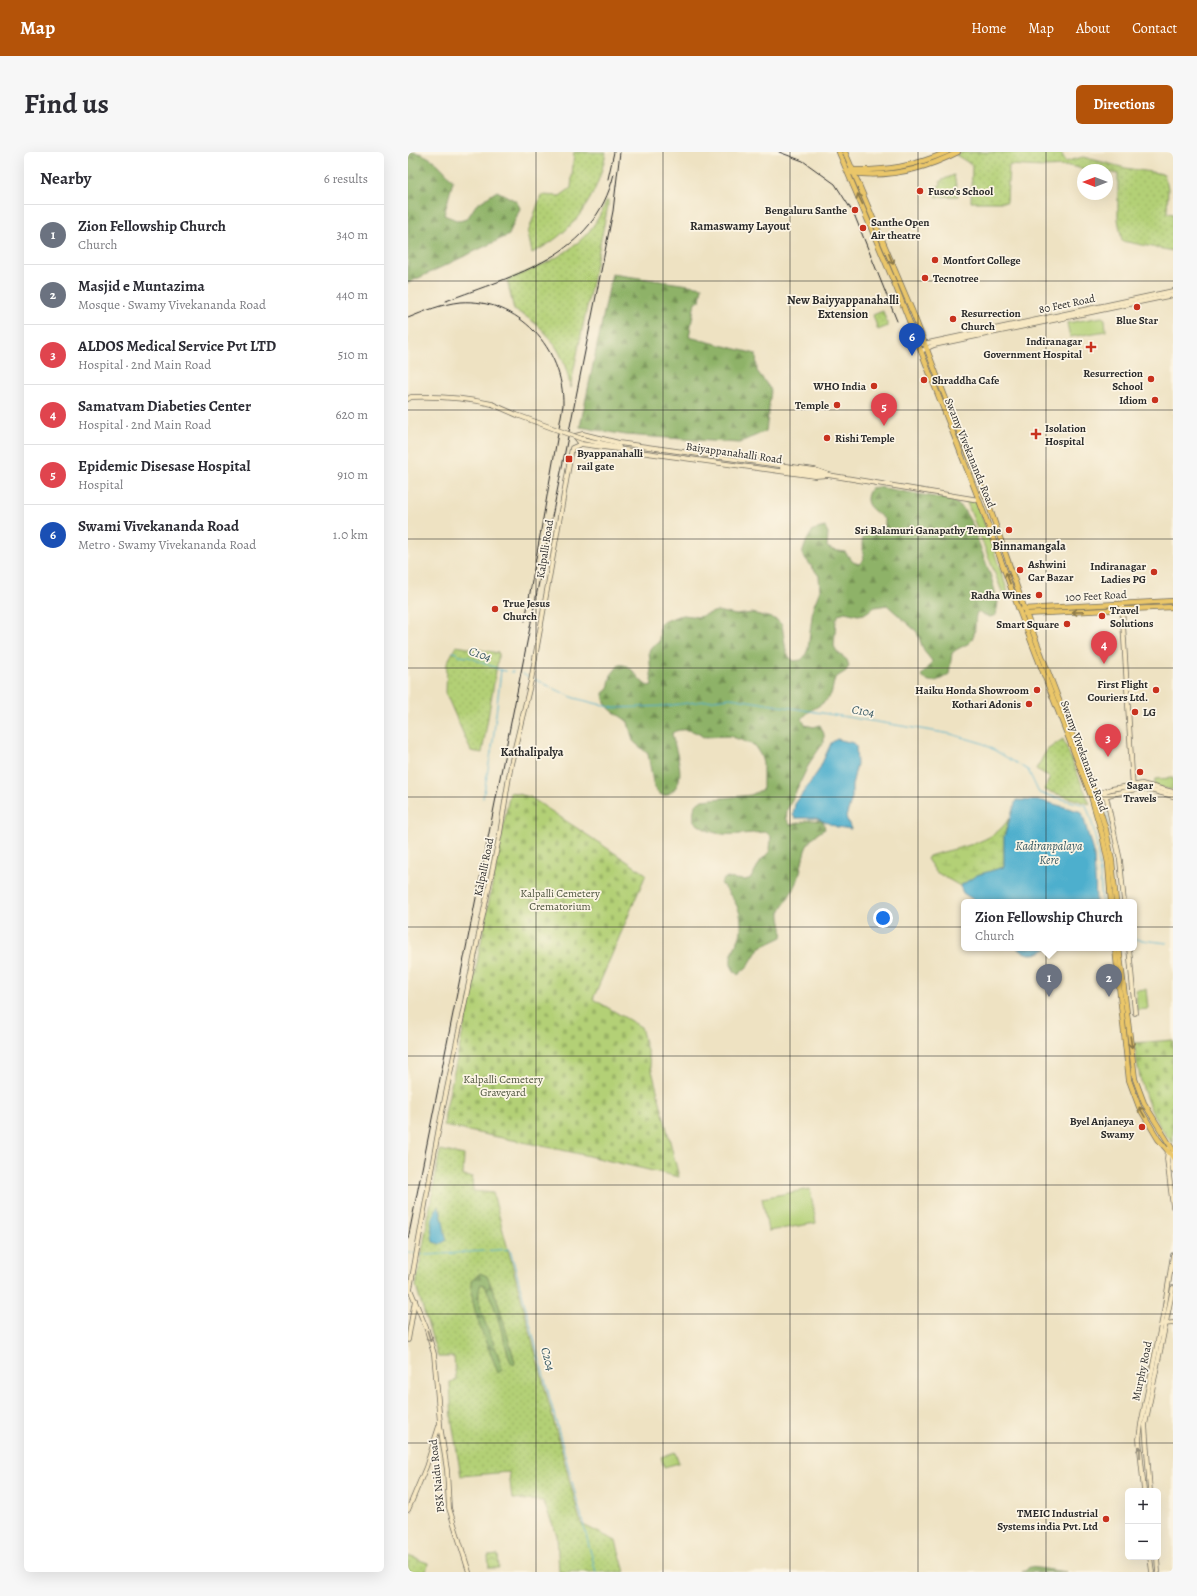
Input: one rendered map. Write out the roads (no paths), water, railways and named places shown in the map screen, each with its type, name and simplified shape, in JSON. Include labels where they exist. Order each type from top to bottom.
[{"type":"main road","name":"Swamy Vivekananda Road","points":[[839,152],[846,171],[866,212],[919,345],[1094,797],[1106,830],[1112,861],[1116,899]]},
{"type":"main road","name":"Swamy Vivekananda Road","points":[[845,152],[879,230],[987,500],[1023,612]]},
{"type":"main road","points":[[853,172],[893,169],[915,165],[947,152]]},
{"type":"main road","points":[[846,171],[900,173],[924,167],[958,152]]},
{"type":"main road","name":"100 Feet Road","points":[[1023,612],[1173,600]]},
{"type":"main road","name":"100 Feet Road","points":[[1023,612],[1122,610],[1173,607]]},
{"type":"main road","name":"Swamy Vivekananda Road","points":[[1094,797],[1108,863],[1111,899]]},
{"type":"main road","points":[[1115,951],[1129,1080],[1139,1107],[1170,1149]]},
{"type":"main road","points":[[1119,951],[1135,1079],[1144,1103],[1172,1155]]},
{"type":"street","name":"80 Feet Road","points":[[919,345],[1173,291]]},
{"type":"street","name":"80 Feet Road","points":[[921,351],[934,345],[1173,295]]},
{"type":"street","name":"Baiyappanahalli Road","points":[[409,398],[432,397],[471,399],[492,404],[582,439],[619,446],[810,472],[979,500]]},
{"type":"street","points":[[583,434],[619,443],[815,470],[829,475],[815,476],[581,444],[574,436],[583,434]]},
{"type":"street","name":"Kalpalli Road","points":[[409,1288],[439,1127],[500,834],[511,764],[532,678],[572,448],[581,444]]},
{"type":"street","points":[[1122,604],[1133,787]]},
{"type":"street","points":[[1094,797],[1142,784],[1173,792]]},
{"type":"street","points":[[1133,787],[1173,796]]},
{"type":"street","points":[[1105,794],[1120,860],[1124,899]]},
{"type":"street","points":[[1129,951],[1135,1013]]},
{"type":"street","points":[[1170,1149],[1173,1207]]},
{"type":"street","points":[[1172,1155],[1173,1171]]},
{"type":"street","name":"Murphy Road","points":[[1150,1488],[1145,1424],[1163,1325],[1173,1255]]},
{"type":"street","name":"PSK Naidu Road","points":[[409,1288],[416,1300],[436,1360],[440,1423],[447,1470],[449,1508],[469,1572]]},
{"type":"street","name":"Murphy Road","points":[[1144,1488],[1139,1439],[1141,1424],[1163,1325],[1173,1288]]},
{"type":"street","points":[[408,1340],[416,1300]]},
{"type":"street","points":[[1163,1325],[1173,1323]]},
{"type":"street","points":[[408,1510],[426,1466],[440,1423]]},
{"type":"street","points":[[1150,1560],[1152,1572]]},
{"type":"street","points":[[1157,1560],[1158,1572]]},
{"type":"water","points":[[837,739],[853,743],[856,746],[857,764],[852,785],[852,798],[846,817],[851,829],[837,827],[816,818],[795,818],[793,815],[795,804],[819,770],[831,743]]},
{"type":"water","name":"Kadiranpalaya Kere","points":[[1016,800],[1043,801],[1082,812],[1094,856],[1096,899],[972,899],[963,893],[960,886],[977,875],[1004,867],[1004,837]]},
{"type":"water","points":[[1021,951],[1043,951],[1036,954],[1028,954]]},
{"type":"water","points":[[438,1206],[447,1240],[440,1244],[433,1242],[432,1232],[432,1219]]},
{"type":"waterway","name":"C104","points":[[453,652],[457,653],[459,656],[469,657],[501,670]]},
{"type":"waterway","points":[[483,798],[493,741],[501,670],[506,671]]},
{"type":"waterway","name":"C104","points":[[522,674],[529,677]]},
{"type":"waterway","name":"C104","points":[[534,679],[574,698],[614,708],[664,706],[730,698],[951,734],[982,743],[1028,770],[1039,793],[1086,805],[1096,840],[1102,899]]},
{"type":"waterway","points":[[1106,808],[1116,857],[1121,899]]},
{"type":"waterway","name":"C104","points":[[1137,939],[1167,943]]},
{"type":"waterway","name":"C204","points":[[418,1254],[428,1255],[510,1249],[596,1572]]},
{"type":"waterway","name":"C204","points":[[408,1252],[415,1253]]},
{"type":"railway","points":[[608,179],[614,152]]},
{"type":"railway","points":[[408,1239],[613,211],[620,152]]},
{"type":"railway","points":[[779,152],[803,161],[835,184],[854,214],[897,321]]},
{"type":"railway","points":[[446,301],[525,271],[571,244],[589,225],[604,202],[614,174]]},
{"type":"railway","points":[[408,318],[427,310],[460,302],[481,303],[501,309],[519,318],[534,331],[546,347],[556,365],[561,384],[563,405],[525,621]]},
{"type":"place","name":"Fusco's School","points":[[920,191]]},
{"type":"place","name":"Bengaluru Santhe","points":[[855,210]]},
{"type":"place","name":"Santhe Open Air theatre","points":[[863,228]]},
{"type":"place","name":"Montfort College","points":[[935,260]]},
{"type":"place","name":"Tecnotree","points":[[925,278]]},
{"type":"place","name":"Blue Star","points":[[1137,307]]},
{"type":"place","name":"Resurrection Church","points":[[953,319]]},
{"type":"place","name":"Indiranagar Government Hospital","points":[[1091,347]]},
{"type":"place","name":"Swami Vivekananda Road","points":[[912,356]]},
{"type":"place","name":"Resurrection School","points":[[1151,379]]},
{"type":"place","name":"Shraddha Cafe","points":[[924,380]]},
{"type":"place","name":"WHO India","points":[[874,386]]},
{"type":"place","name":"Idiom","points":[[1155,400]]},
{"type":"place","name":"Temple","points":[[837,405]]},
{"type":"place","name":"Epidemic Disesase Hospital","points":[[884,426]]},
{"type":"place","name":"Isolation Hospital","points":[[1036,434]]},
{"type":"place","name":"Rishi Temple","points":[[827,438]]},
{"type":"place","name":"Byappanahalli rail gate","points":[[569,459]]},
{"type":"place","name":"Sri Balamuri Ganapathy Temple","points":[[1009,530]]},
{"type":"place","name":"Ashwini Car Bazar","points":[[1020,570]]},
{"type":"place","name":"Indiranagar Ladies PG","points":[[1154,572]]},
{"type":"place","name":"Radha Wines","points":[[1039,595]]},
{"type":"place","name":"True Jesus Church","points":[[495,609]]},
{"type":"place","name":"Travel Solutions","points":[[1102,616]]},
{"type":"place","name":"Smart Square","points":[[1067,624]]},
{"type":"place","name":"Samatvam Diabeties Center","points":[[1104,664]]},
{"type":"place","name":"Haiku Honda Showroom","points":[[1037,690]]},
{"type":"place","name":"First Flight Couriers Ltd.","points":[[1156,690]]},
{"type":"place","name":"Kothari Adonis","points":[[1029,704]]},
{"type":"place","name":"LG","points":[[1135,712]]},
{"type":"place","name":"ALDOS Medical Service Pvt LTD","points":[[1108,757]]},
{"type":"place","name":"Sagar Travels","points":[[1140,772]]},
{"type":"place","name":"Zion Fellowship Church","points":[[1049,997]]},
{"type":"place","name":"Masjid e Muntazima","points":[[1109,997]]},
{"type":"place","name":"Byel Anjaneya Swamy","points":[[1142,1127]]},
{"type":"place","name":"TMEIC Industrial Systems india Pvt. Ltd","points":[[1106,1519]]},
{"type":"district","name":"Ramaswamy Layout","points":[[740,226]]},
{"type":"district","name":"New Baiyyappanahalli Extension","points":[[843,307]]},
{"type":"district","name":"Binnamangala","points":[[1029,546]]},
{"type":"district","name":"Kathalipalya","points":[[532,752]]},
{"type":"park label","name":"Kalpalli Cemetery Crematorium","points":[[560,899]]},
{"type":"park label","name":"Kalpalli Cemetery Graveyard","points":[[503,1085]]}]
